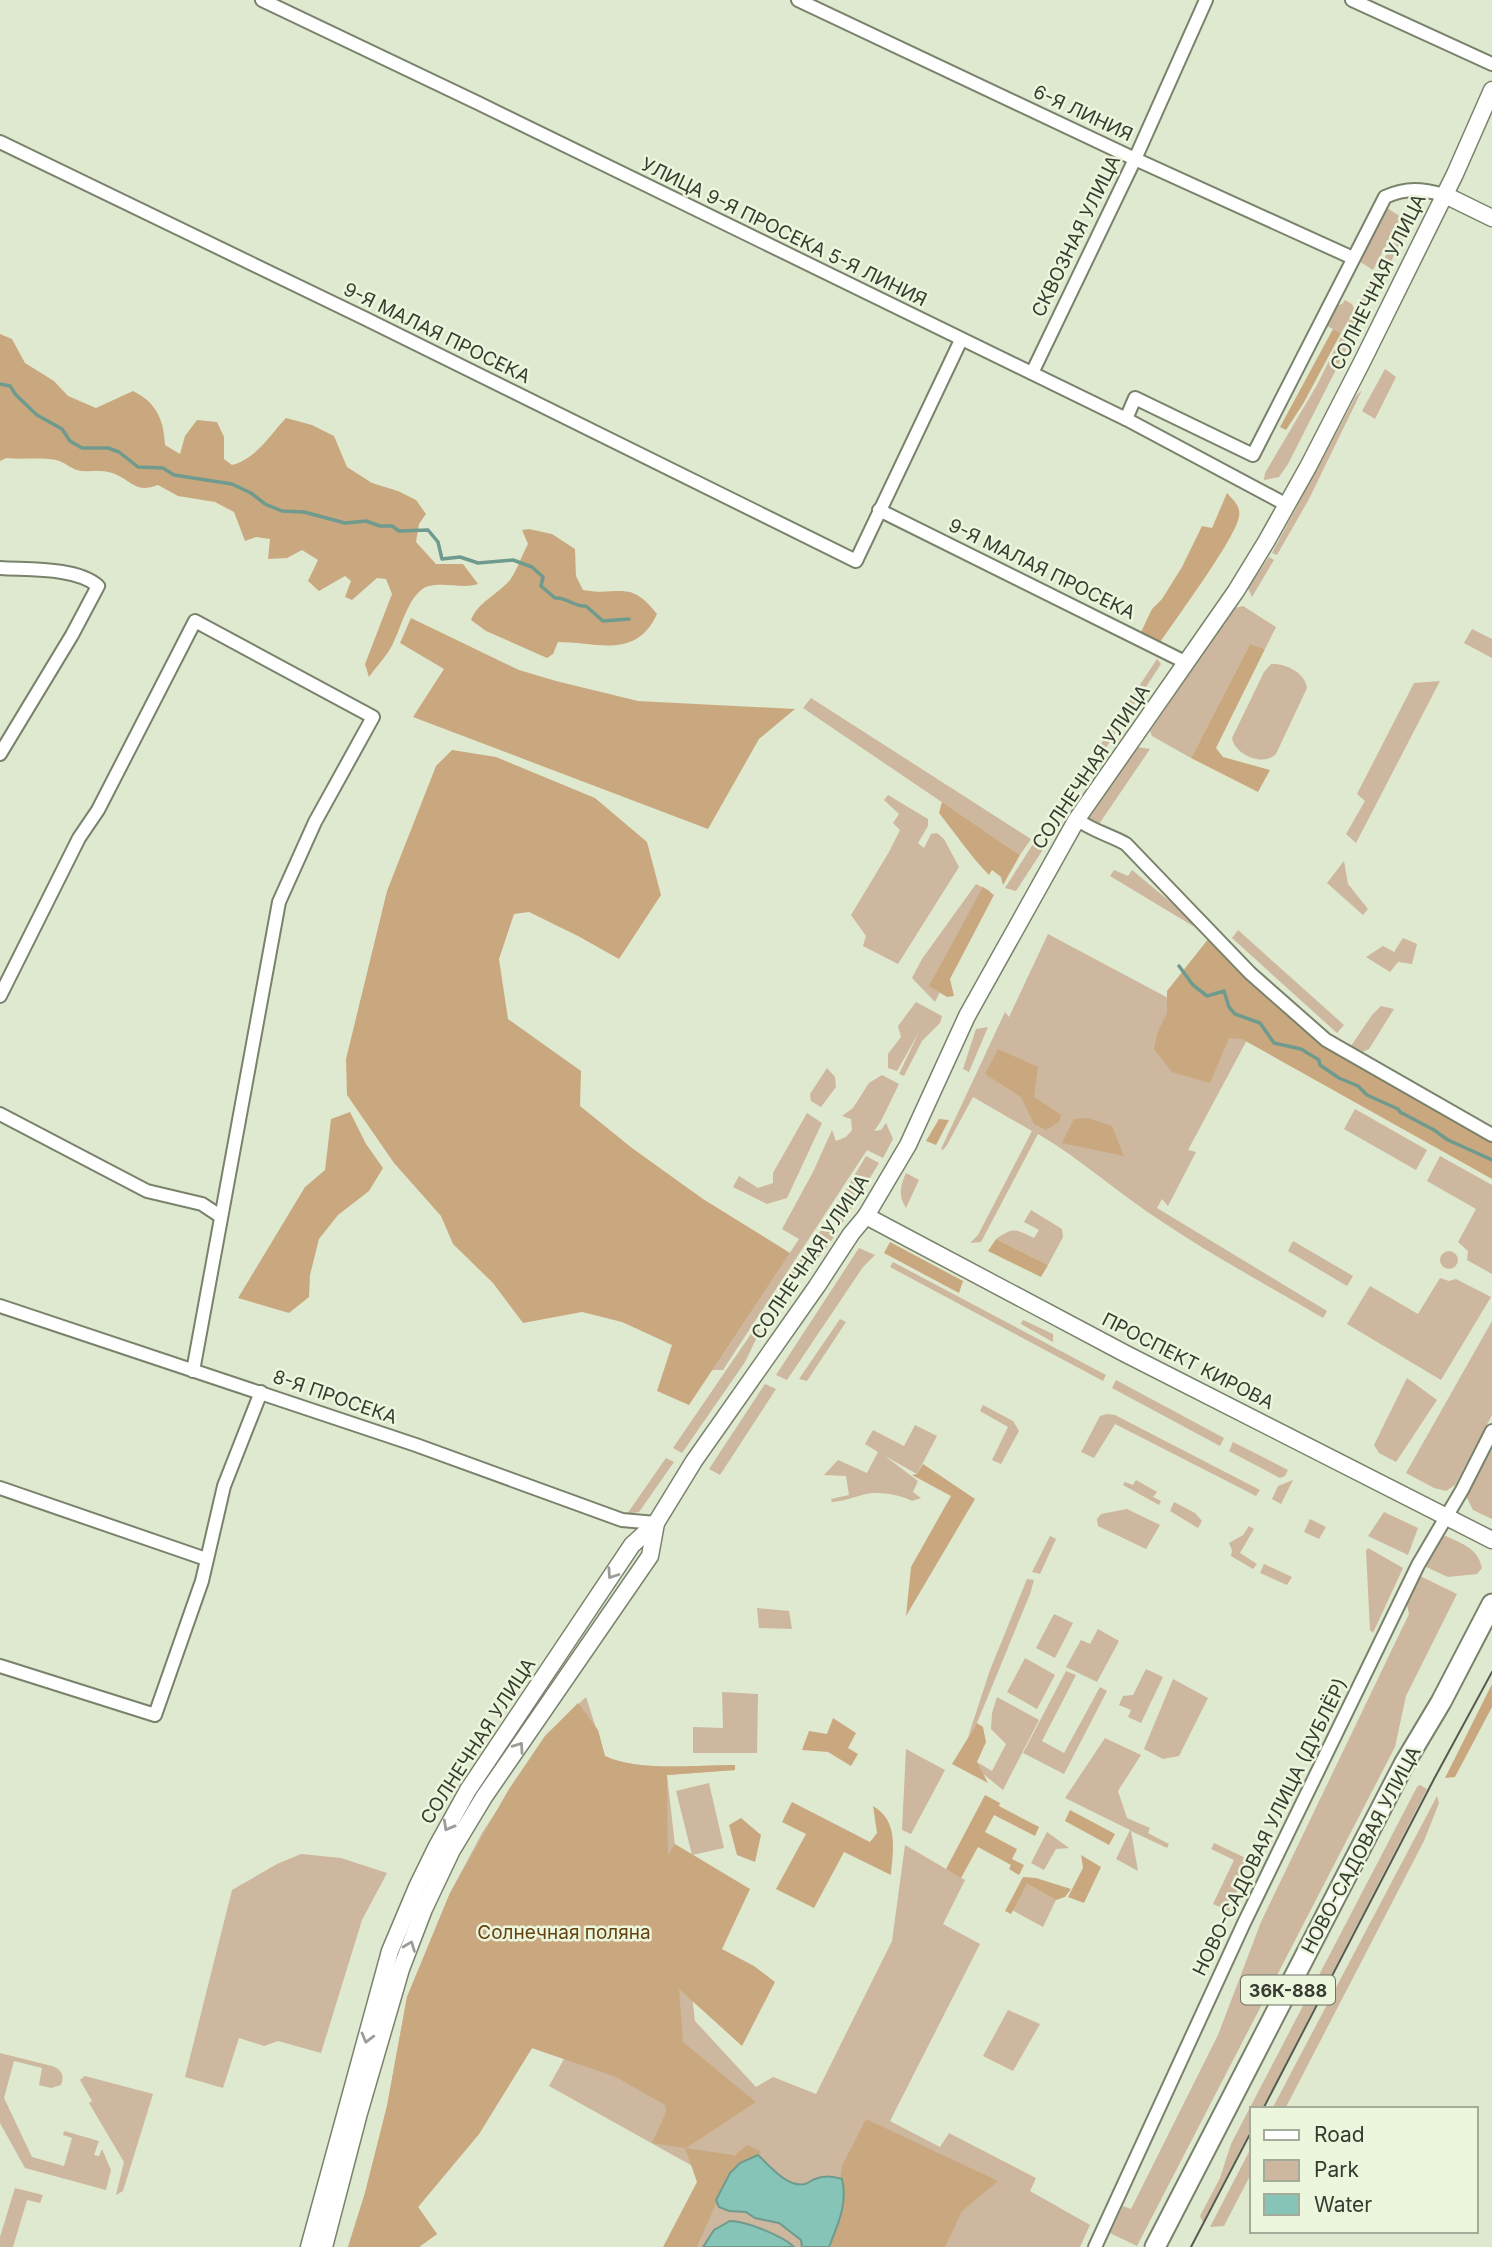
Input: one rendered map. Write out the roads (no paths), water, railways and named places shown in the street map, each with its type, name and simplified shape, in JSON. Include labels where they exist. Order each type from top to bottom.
[{"type":"main road","name":"СОЛНЕЧНАЯ УЛИЦА","points":[[309,2247],[390,1951],[437,1846],[468,1790],[632,1545],[656,1523],[694,1461],[866,1216],[908,1145],[967,1016],[1077,820],[1236,592],[1286,505],[1356,374],[1445,195],[1492,90]]},
{"type":"main road","points":[[1445,195],[1492,218]]},
{"type":"main road","name":"ПРОСПЕКТ КИРОВА","points":[[866,1216],[1126,1354],[1492,1540]]},
{"type":"main road","name":"СОЛНЕЧНАЯ УЛИЦА","points":[[324,2247],[401,1969],[424,1909],[452,1850],[484,1797],[650,1556],[656,1523]]},
{"type":"main road","name":"НОВО-САДОВАЯ УЛИЦА","points":[[1155,2247],[1404,1763],[1441,1702],[1492,1604]]},
{"type":"street","name":"УЛИЦА 9-Я ПРОСЕКА 5-Я ЛИНИЯ","points":[[262,0],[1126,419],[1286,505]]},
{"type":"street","name":"6-Я ЛИНИЯ","points":[[798,0],[1135,159],[1353,258]]},
{"type":"street","name":"СКВОЗНАЯ УЛИЦА","points":[[1032,373],[1135,159],[1206,0]]},
{"type":"street","points":[[1352,0],[1492,64]]},
{"type":"street","name":"9-Я МАЛАЯ ПРОСЕКА","points":[[0,142],[856,561],[879,510],[1187,663]]},
{"type":"street","points":[[1126,419],[1135,398],[1253,455],[1385,198],[1421,188],[1445,195]]},
{"type":"street","points":[[879,510],[961,340]]},
{"type":"street","points":[[1193,455],[1204,431]]},
{"type":"street","points":[[0,568],[55,571],[90,579],[97,586],[72,635],[0,754]]},
{"type":"street","points":[[0,996],[72,850],[98,810],[195,621],[373,718],[315,822],[279,902],[193,1371]]},
{"type":"street","points":[[1077,820],[1084,826],[1105,833],[1126,845],[1250,973],[1326,1041],[1492,1135]]},
{"type":"street","points":[[0,1114],[147,1191],[202,1204],[220,1216]]},
{"type":"street","name":"8-Я ПРОСЕКА","points":[[0,1306],[416,1445],[622,1520],[656,1523]]},
{"type":"street","points":[[0,1667],[155,1715],[202,1581],[225,1486],[261,1392]]},
{"type":"street","name":"НОВО-САДОВАЯ УЛИЦА (ДУБЛЁР)","points":[[1095,2247],[1244,1923],[1418,1565],[1492,1431]]},
{"type":"street","points":[[0,1488],[206,1559]]},
{"type":"water","points":[[758,2155],[792,2183],[805,2184],[825,2176],[842,2179],[843,2205],[829,2247],[802,2247],[801,2240],[779,2223],[755,2218],[746,2212],[729,2211],[719,2207],[716,2200],[730,2173],[740,2163]]},
{"type":"water","points":[[730,2221],[764,2230],[794,2247],[703,2247],[714,2230]]},
{"type":"waterway","points":[[0,384],[10,386],[37,415],[62,429],[70,441],[82,448],[108,448],[119,452],[138,467],[163,468],[174,475],[232,484],[282,511],[304,512],[345,523],[366,521],[380,526],[392,526],[399,531],[428,530],[438,542],[442,559],[460,557],[478,563],[513,560],[532,567],[543,577],[541,586],[555,598],[586,606],[603,621],[629,619]]},
{"type":"waterway","points":[[1179,966],[1193,985],[1207,996],[1224,991],[1229,1007],[1235,1014],[1260,1023],[1274,1043],[1301,1049],[1319,1060],[1320,1065],[1339,1078],[1358,1086],[1367,1095],[1398,1109],[1448,1140],[1492,1160]]},
{"type":"tram line","points":[[1264,2107],[1492,1672]]},
{"type":"tram line","points":[[1191,2247],[1250,2134]]},
{"type":"park label","name":"Солнечная поляна","points":[[564,1932]]}]
